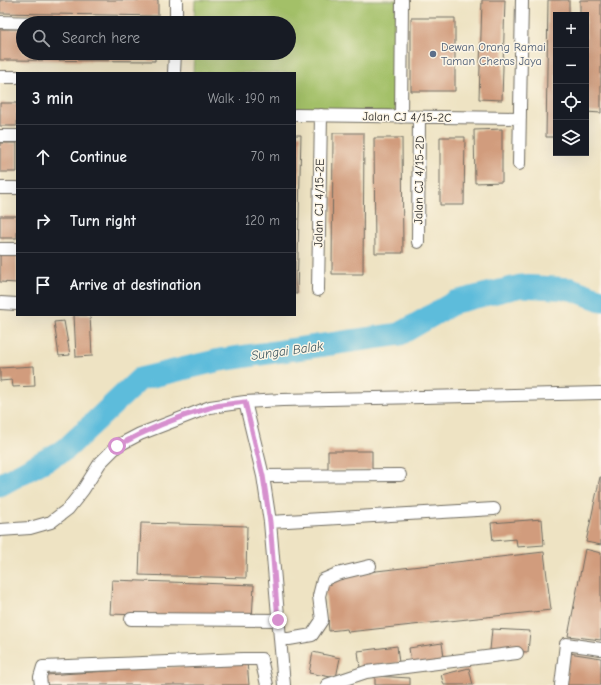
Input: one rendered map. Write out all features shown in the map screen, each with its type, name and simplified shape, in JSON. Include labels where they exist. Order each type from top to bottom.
[{"type":"street","points":[[176,0],[176,16]]},
{"type":"street","points":[[401,117],[402,0]]},
{"type":"street","points":[[519,164],[522,0]]},
{"type":"street","points":[[0,22],[16,22]]},
{"type":"street","points":[[174,72],[175,60]]},
{"type":"street","points":[[0,77],[16,77]]},
{"type":"street","name":"Jalan CJ 4/15-2C","points":[[296,115],[520,118]]},
{"type":"street","name":"Jalan CJ 4/15-2E","points":[[318,290],[321,115]]},
{"type":"street","name":"Jalan CJ 4/15-2D","points":[[418,242],[419,117]]},
{"type":"street","points":[[0,136],[16,136]]},
{"type":"street","points":[[0,188],[16,188]]},
{"type":"street","points":[[0,249],[16,249]]},
{"type":"street","points":[[0,304],[16,304]]},
{"type":"street","points":[[0,530],[7,531],[30,528],[51,522],[68,509],[83,490],[100,463],[117,446],[140,434],[210,407],[245,402],[298,399],[601,393]]},
{"type":"street","points":[[245,402],[263,476],[270,522],[284,685]]},
{"type":"street","points":[[263,476],[400,475]]},
{"type":"street","points":[[270,522],[494,509]]},
{"type":"street","points":[[280,638],[288,639],[312,635],[322,620],[319,596],[323,580],[337,574],[370,566]]},
{"type":"street","points":[[131,619],[278,620]]},
{"type":"street","points":[[561,685],[566,644],[601,648]]},
{"type":"street","points":[[327,685],[366,672],[517,653]]},
{"type":"street","points":[[41,685],[40,677],[43,667],[243,658],[261,660],[267,685]]},
{"type":"green space","points":[[195,0],[397,0],[395,113],[296,110],[296,72],[193,72],[194,60],[296,60],[296,16],[194,16]]},
{"type":"building","points":[[0,0],[158,0],[158,16],[0,13]]},
{"type":"building","points":[[482,0],[505,0],[502,100],[479,99]]},
{"type":"building","points":[[548,0],[569,0],[569,12],[553,12],[553,137],[546,137]]},
{"type":"building","points":[[580,0],[601,0],[601,113],[589,112],[589,12],[580,12]]},
{"type":"building","name":"Dewan Orang Ramai Taman Cheras Jaya","points":[[411,18],[455,18],[455,91],[411,91]]},
{"type":"building","points":[[0,29],[16,29],[16,60],[155,61],[0,60]]},
{"type":"building","points":[[0,103],[16,103],[16,126],[0,126]]},
{"type":"building","points":[[502,129],[502,182],[475,183],[474,130]]},
{"type":"building","points":[[333,133],[364,133],[363,274],[332,274]]},
{"type":"building","points":[[296,135],[301,135],[297,294]]},
{"type":"building","points":[[440,137],[465,137],[464,205],[440,205]]},
{"type":"building","points":[[374,138],[402,138],[403,253],[375,253]]},
{"type":"building","points":[[0,143],[16,143],[16,172],[0,172]]},
{"type":"building","points":[[0,216],[16,216],[16,238],[0,238]]},
{"type":"building","points":[[0,252],[16,252],[16,283],[0,282]]},
{"type":"building","points":[[74,316],[90,316],[92,356],[76,357]]},
{"type":"building","points":[[64,321],[70,355],[59,356],[54,322]]},
{"type":"building","points":[[34,366],[35,386],[13,387],[12,380],[0,381],[0,368]]},
{"type":"building","points":[[328,451],[372,451],[372,470],[328,470]]},
{"type":"building","points":[[601,477],[601,545],[586,542]]},
{"type":"building","points":[[542,519],[544,545],[517,547],[516,539],[493,541],[491,523]]},
{"type":"building","points":[[141,523],[247,526],[246,578],[139,575]]},
{"type":"building","points":[[585,549],[601,553],[601,640],[568,636]]},
{"type":"building","points":[[544,552],[551,610],[348,632],[347,629],[329,631],[324,581],[342,579],[341,575]]},
{"type":"building","points":[[112,580],[254,585],[252,619],[110,614]]},
{"type":"building","points":[[492,629],[530,631],[528,652],[490,650]]},
{"type":"building","points":[[442,643],[445,664],[412,669],[409,648]]},
{"type":"building","points":[[397,646],[399,663],[360,668],[358,651]]},
{"type":"building","points":[[313,652],[340,658],[336,678],[309,673]]},
{"type":"building","points":[[569,653],[601,658],[601,685],[565,685]]},
{"type":"building","points":[[247,662],[249,685],[47,685],[46,675]]},
{"type":"building","points":[[469,668],[473,685],[444,685],[441,675]]},
{"type":"building","points":[[375,676],[410,678],[410,685],[375,685]]},
{"type":"waterway","name":"Sungai Balak","points":[[0,485],[66,449],[140,379],[220,360],[400,334],[455,302],[521,286],[571,289],[601,300]]},
{"type":"place","name":"Dewan Orang Ramai Taman Cheras Jaya","points":[[433,54]]},
{"type":"route","points":[[117,446],[140,434],[210,407],[245,402],[263,476],[270,522],[278,620]]}]
